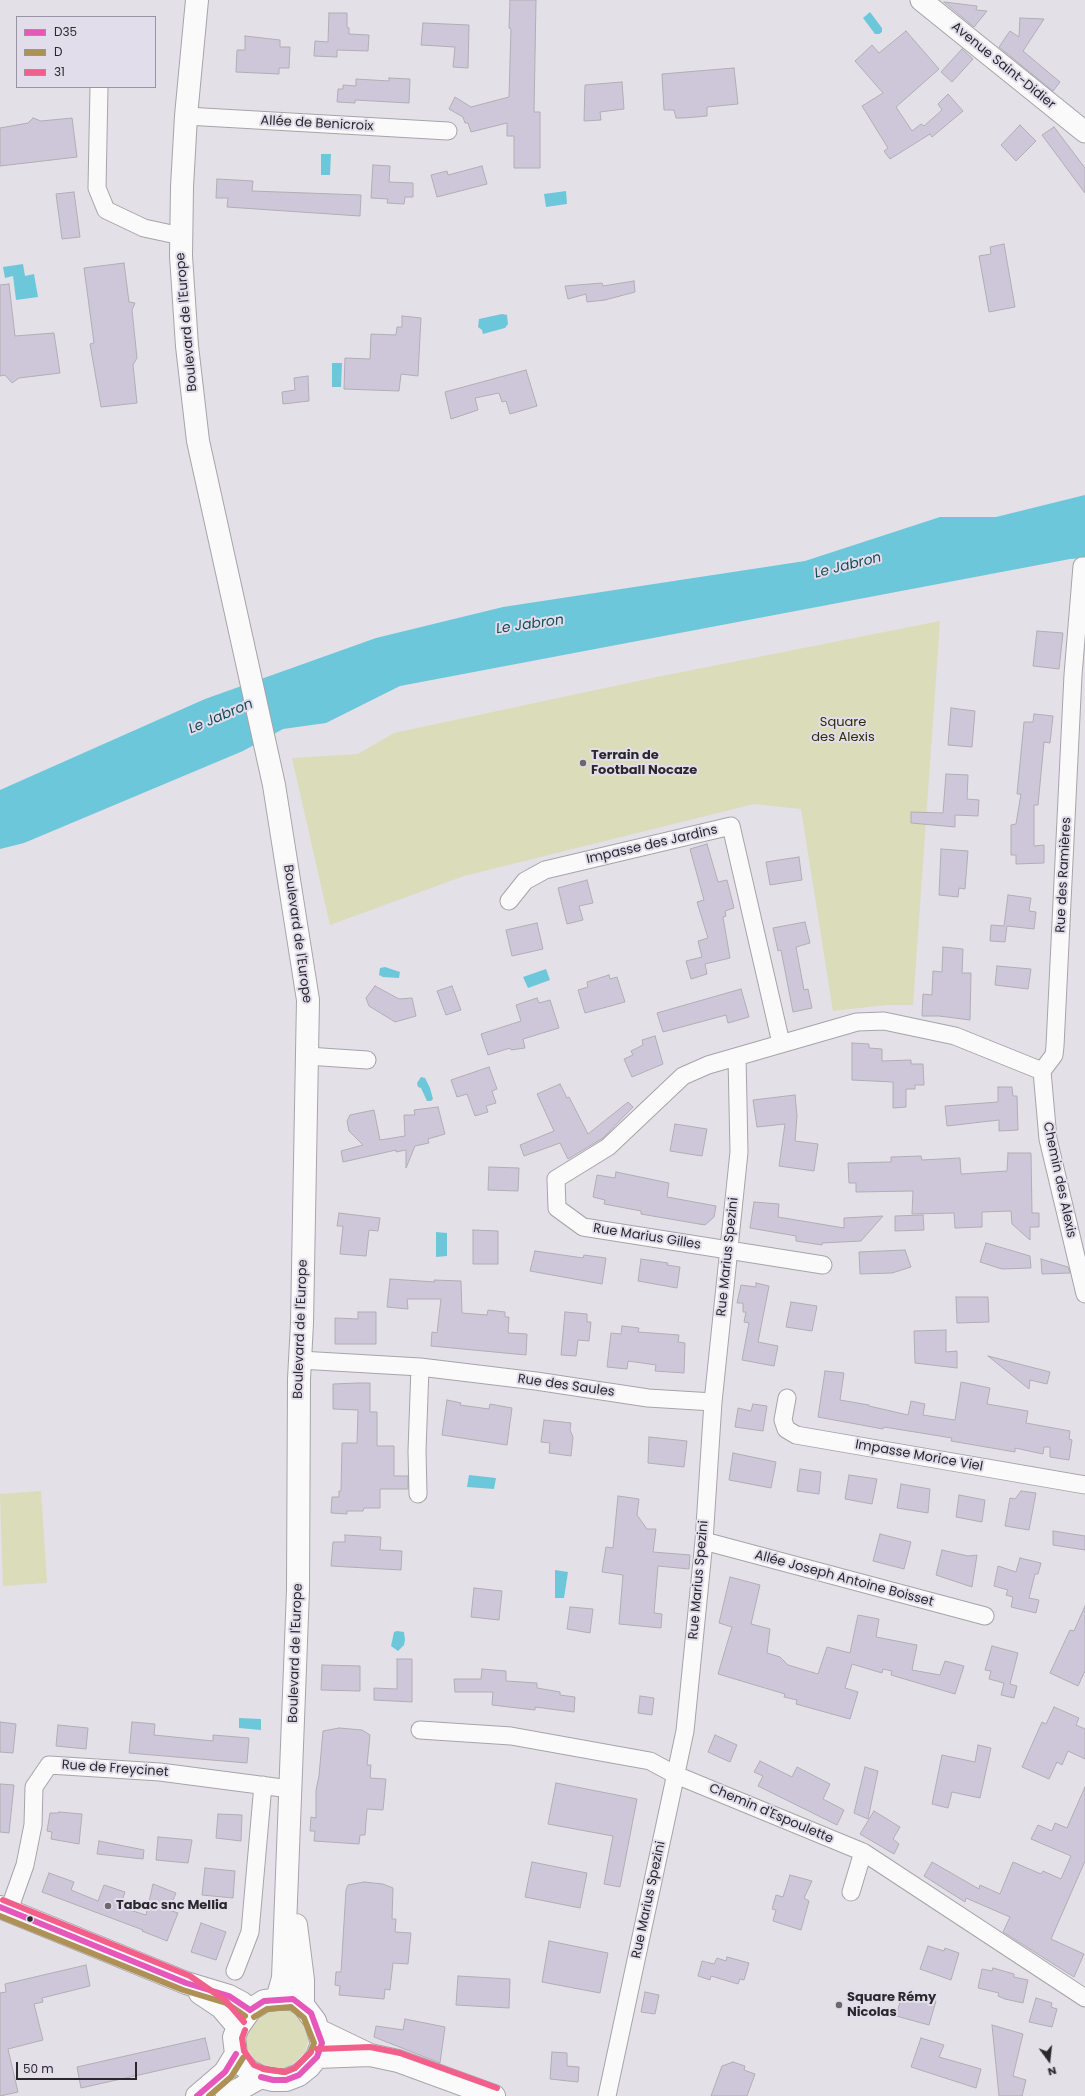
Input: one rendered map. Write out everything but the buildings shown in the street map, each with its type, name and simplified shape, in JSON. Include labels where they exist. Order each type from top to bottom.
[{"type":"main road","name":"Boulevard de l'Europe","points":[[197,0],[186,116],[181,236],[187,346],[198,441],[275,790],[308,1000],[300,1360],[298,1590],[283,1978],[277,1999]]},
{"type":"main road","name":"Boulevard de l'Europe","points":[[288,1871],[303,1980],[303,2005]]},
{"type":"main road","points":[[4,1909],[186,1983],[229,1996],[242,2003],[244,2018]]},
{"type":"main road","points":[[293,1999],[303,2005],[313,2017],[322,2043],[317,2057],[309,2067],[299,2075],[286,2080],[273,2080],[260,2077],[249,2071],[236,2054],[234,2036],[244,2018],[264,2001],[293,1999]]},
{"type":"main road","points":[[318,2030],[370,2055],[398,2061],[494,2096]]},
{"type":"main road","points":[[197,2096],[225,2072],[236,2054]]},
{"type":"main road","points":[[317,2057],[370,2055]]},
{"type":"main road","points":[[227,2096],[260,2077]]},
{"type":"street","name":"Avenue Saint-Didier","points":[[922,0],[1085,132]]},
{"type":"street","points":[[99,88],[97,188],[106,210],[144,228],[181,236]]},
{"type":"street","name":"Allée de Benicroix","points":[[186,116],[448,131]]},
{"type":"street","name":"Rue des Ramières","points":[[1042,1071],[1054,1055],[1055,1046],[1073,675],[1083,566]]},
{"type":"street","name":"Impasse des Jardins","points":[[509,901],[525,881],[545,870],[731,826],[781,1043]]},
{"type":"street","points":[[737,1057],[857,1022],[884,1021],[955,1036],[1001,1053],[1042,1071]]},
{"type":"street","points":[[307,1056],[367,1060]]},
{"type":"street","name":"Rue Marius Gilles","points":[[728,1249],[583,1227],[557,1208],[556,1179],[608,1147],[684,1076],[708,1065],[737,1057]]},
{"type":"street","name":"Rue Marius Spezini","points":[[607,2096],[685,1731],[704,1541],[713,1402],[739,1152],[737,1057]]},
{"type":"street","name":"Chemin des Alexis","points":[[1042,1071],[1048,1139],[1085,1294]]},
{"type":"street","points":[[728,1249],[823,1265]]},
{"type":"street","points":[[300,1360],[420,1367],[417,1451],[418,1494]]},
{"type":"street","name":"Rue des Saules","points":[[420,1367],[536,1381],[648,1398],[713,1402]]},
{"type":"street","name":"Impasse Morice Viel","points":[[787,1398],[783,1420],[786,1429],[796,1435],[1085,1485]]},
{"type":"street","name":"Allée Joseph Antoine Boisset","points":[[704,1541],[985,1616]]},
{"type":"street","name":"Chemin d'Espoulette","points":[[420,1730],[511,1736],[613,1753],[650,1761],[676,1775],[863,1852],[1085,1998]]},
{"type":"street","name":"Rue de Freycinet","points":[[4,1909],[25,1865],[33,1825],[34,1787],[49,1765],[160,1772],[290,1789]]},
{"type":"street","points":[[235,1971],[250,1932],[263,1786]]},
{"type":"street","points":[[851,1892],[863,1852]]},
{"type":"green space","name":"Square des Alexis","points":[[940,621],[913,1005],[886,1005],[833,1011],[801,809],[754,804],[464,876],[330,925],[292,758],[358,754],[394,733],[652,678]]},
{"type":"green space","points":[[41,1491],[47,1583],[3,1586],[0,1494]]},
{"type":"green space","points":[[272,2006],[294,2011],[308,2029],[308,2041],[305,2052],[297,2061],[287,2067],[276,2069],[264,2066],[254,2060],[248,2050],[245,2039],[246,2028]]},
{"type":"water","points":[[870,12],[882,28],[882,32],[879,34],[875,34],[863,18]]},
{"type":"water","points":[[321,154],[331,154],[330,175],[321,175]]},
{"type":"water","points":[[566,191],[567,204],[546,207],[544,194]]},
{"type":"water","points":[[23,264],[25,276],[34,274],[38,297],[16,300],[13,276],[5,278],[3,267]]},
{"type":"water","points":[[502,314],[507,315],[508,324],[505,328],[483,334],[482,330],[478,327],[479,319]]},
{"type":"water","points":[[332,363],[342,363],[341,387],[332,387]]},
{"type":"water","name":"Le Jabron","points":[[1085,495],[1085,558],[1070,559],[400,686],[326,723],[283,729],[243,751],[24,843],[0,849],[0,790],[205,699],[376,638],[503,607],[805,561],[940,517],[996,517]]},
{"type":"water","points":[[385,967],[400,972],[399,978],[383,977],[379,975],[380,968]]},
{"type":"water","points":[[546,969],[550,980],[528,988],[523,977]]},
{"type":"water","points":[[421,1077],[425,1078],[430,1088],[433,1099],[431,1101],[427,1101],[421,1088],[418,1087],[417,1083]]},
{"type":"water","points":[[436,1232],[447,1233],[447,1256],[436,1257]]},
{"type":"water","points":[[469,1475],[496,1478],[494,1489],[467,1487]]},
{"type":"water","points":[[555,1570],[568,1572],[564,1598],[555,1598]]},
{"type":"water","points":[[394,1632],[404,1632],[405,1640],[404,1645],[398,1651],[391,1646]]},
{"type":"water","points":[[239,1718],[261,1719],[261,1730],[239,1728]]},
{"type":"transit line","name":"31","points":[[3,1900],[190,1976],[226,2001],[244,2022]]},
{"type":"transit line","name":"D35","points":[[0,1907],[186,1983],[229,1996],[250,2010]]},
{"type":"transit line","name":"D","points":[[0,1916],[183,1990],[226,2003],[245,2016]]},
{"type":"transit line","name":"D35","points":[[250,2010],[264,2001],[293,1999],[311,2013],[322,2043],[317,2057],[299,2075],[286,2080],[273,2080],[261,2077]]},
{"type":"transit line","name":"D","points":[[254,2017],[267,2009],[291,2007],[304,2018],[314,2043],[310,2053],[295,2068],[285,2072],[263,2069]]},
{"type":"transit line","name":"31","points":[[245,2030],[242,2038],[244,2051],[254,2065],[264,2069],[285,2072],[295,2068],[311,2052]]},
{"type":"transit line","name":"31","points":[[317,2049],[370,2047],[400,2053],[497,2088]]},
{"type":"transit line","name":"D35","points":[[197,2096],[225,2072],[236,2054]]},
{"type":"transit line","name":"D","points":[[209,2096],[231,2077],[243,2058]]},
{"type":"place","name":"Terrain de Football Nocaze","points":[[583,763]]},
{"type":"place","name":"Tabac snc Mellia","points":[[108,1906]]},
{"type":"place","name":"Square Rémy Nicolas","points":[[839,2005]]}]
